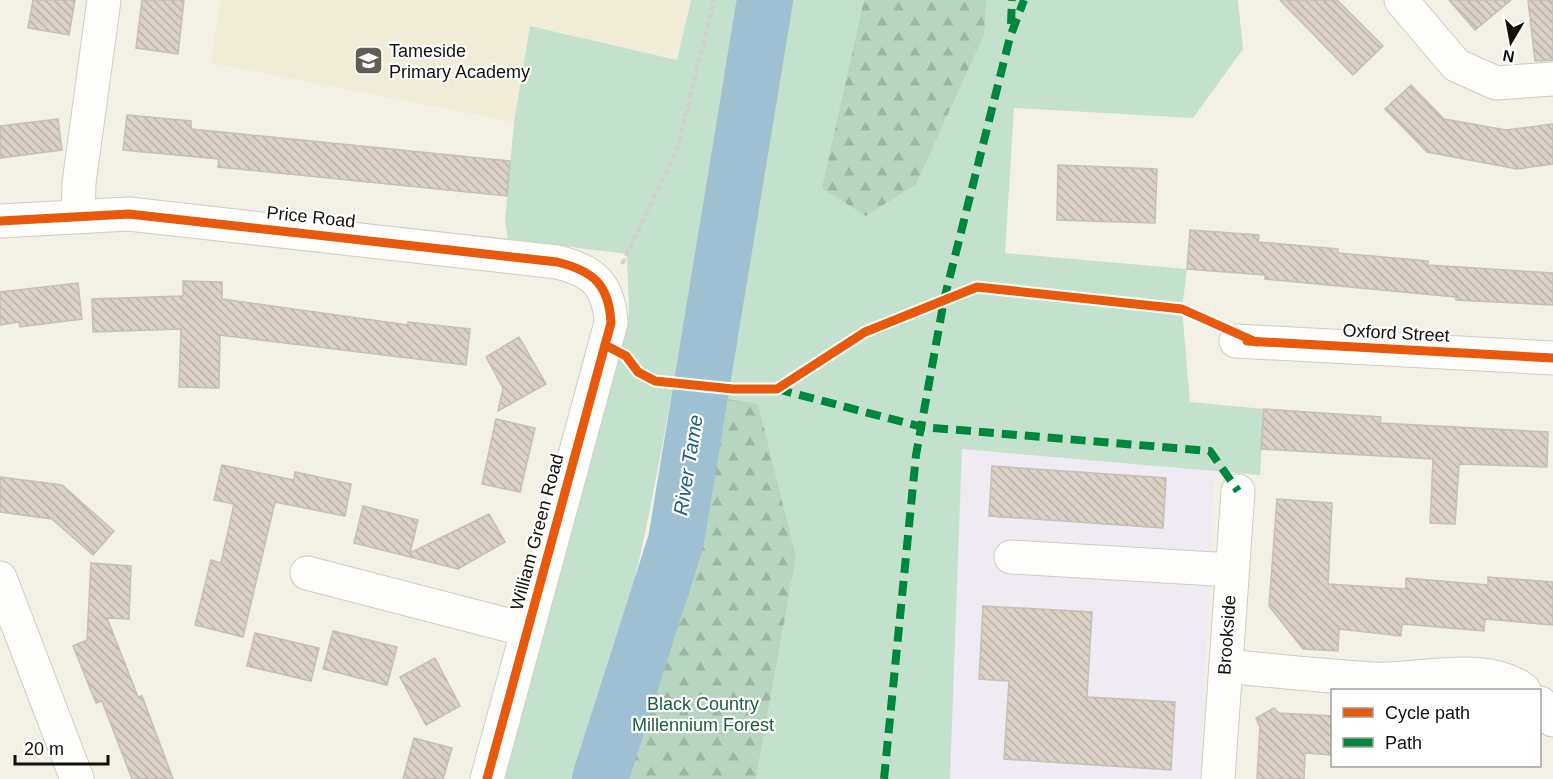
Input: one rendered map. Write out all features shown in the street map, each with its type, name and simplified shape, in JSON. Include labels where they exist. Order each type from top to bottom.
[{"type":"street","points":[[78,216],[79,183],[104,0]]},
{"type":"street","points":[[1401,0],[1456,65],[1496,83],[1553,79]]},
{"type":"street","name":"Price Road","points":[[0,221],[129,213],[557,262],[586,272],[597,280],[606,293]]},
{"type":"street","name":"William Green Road","points":[[487,779],[611,323],[606,293]]},
{"type":"street","name":"Oxford Street","points":[[1236,341],[1553,358]]},
{"type":"street","name":"Brookside","points":[[1218,779],[1238,491]]},
{"type":"street","points":[[1011,557],[1232,570]]},
{"type":"street","name":"William Green Road","points":[[307,573],[527,630]]},
{"type":"street","points":[[0,578],[76,779]]},
{"type":"street","points":[[1226,666],[1374,679],[1464,674],[1504,681],[1522,689]]},
{"type":"street","points":[[1541,705],[1553,720]]},
{"type":"path","points":[[606,293],[677,150],[714,0]]},
{"type":"shaded area","name":"Tameside Primary Academy","points":[[221,0],[691,0],[677,60],[530,26],[514,122],[211,63]]},
{"type":"shaded area","points":[[962,448],[1215,471],[1200,779],[950,779]]},
{"type":"green space","points":[[691,0],[738,0],[658,467],[631,595],[578,779],[496,779],[629,316],[627,254],[508,239],[505,221],[514,122],[530,26],[677,60]]},
{"type":"green space","points":[[777,0],[1238,0],[1243,49],[1193,118],[1014,108],[1005,253],[1187,269],[1182,309],[1190,402],[1264,409],[1260,475],[962,449],[950,779],[756,779],[796,557],[708,396]]},
{"type":"green space","points":[[864,0],[986,0],[984,35],[916,184],[866,216],[822,188]]},
{"type":"green space","name":"Black Country Millennium Forest","points":[[708,396],[758,404],[796,557],[756,779],[614,779],[669,615]]},
{"type":"building","points":[[33,0],[75,0],[69,35],[28,28]]},
{"type":"building","points":[[142,0],[184,0],[178,54],[136,48]]},
{"type":"building","points":[[1280,0],[1337,0],[1383,46],[1353,75]]},
{"type":"building","points":[[1449,0],[1511,0],[1475,30]]},
{"type":"building","points":[[1528,0],[1553,0],[1553,60],[1535,61]]},
{"type":"building","points":[[1411,85],[1444,119],[1506,130],[1553,124],[1553,164],[1517,169],[1427,152],[1385,109]]},
{"type":"building","points":[[127,115],[191,121],[191,129],[510,161],[507,196],[218,167],[219,159],[123,150]]},
{"type":"building","points":[[58,119],[62,150],[0,158],[0,126]]},
{"type":"building","points":[[1058,165],[1157,169],[1155,223],[1057,220]]},
{"type":"building","points":[[1190,230],[1259,235],[1258,242],[1338,249],[1338,253],[1428,261],[1428,265],[1553,273],[1553,305],[1456,300],[1456,297],[1265,279],[1265,275],[1187,269]]},
{"type":"building","points":[[183,281],[222,282],[222,299],[408,325],[408,322],[470,329],[466,365],[220,335],[219,388],[179,387],[181,329],[93,332],[92,299],[183,296]]},
{"type":"building","points":[[78,283],[82,319],[20,327],[19,322],[0,325],[0,292]]},
{"type":"building","points":[[519,337],[546,384],[498,411],[503,388],[486,357]]},
{"type":"building","points":[[1264,409],[1381,417],[1380,423],[1548,432],[1547,467],[1459,464],[1455,524],[1430,523],[1433,459],[1261,449]]},
{"type":"building","points":[[496,419],[535,428],[520,492],[482,484]]},
{"type":"building","points":[[222,465],[294,480],[295,472],[351,484],[345,516],[275,502],[243,637],[195,625],[211,560],[221,563],[234,504],[214,500]]},
{"type":"building","points":[[992,466],[1166,478],[1163,528],[989,516]]},
{"type":"building","points":[[0,477],[62,485],[114,531],[93,555],[52,519],[0,512]]},
{"type":"building","points":[[1277,499],[1332,503],[1328,584],[1406,589],[1406,578],[1488,585],[1488,577],[1553,582],[1553,625],[1485,619],[1484,631],[1402,624],[1401,636],[1339,629],[1338,651],[1303,649],[1269,606]]},
{"type":"building","points":[[363,506],[418,520],[410,553],[489,514],[505,542],[458,569],[354,543]]},
{"type":"building","points":[[91,563],[131,566],[129,619],[107,618],[138,697],[142,696],[173,779],[132,779],[102,701],[96,703],[73,646],[87,640]]},
{"type":"building","points":[[983,606],[1092,612],[1087,697],[1175,702],[1171,770],[1004,759],[1009,681],[979,679]]},
{"type":"building","points":[[333,631],[397,647],[387,685],[323,669]]},
{"type":"building","points":[[255,633],[319,648],[311,681],[247,666]]},
{"type":"building","points":[[435,658],[460,706],[426,725],[400,677]]},
{"type":"building","points":[[1274,708],[1279,713],[1331,716],[1331,755],[1305,753],[1304,779],[1257,779],[1260,727],[1256,718]]},
{"type":"building","points":[[414,738],[452,748],[443,779],[403,779]]},
{"type":"waterway","name":"River Tame","points":[[600,779],[676,541],[765,0]]},
{"type":"marked path","points":[[1011,24],[1012,0]]},
{"type":"marked path","points":[[884,779],[916,455],[944,300],[1010,37],[1024,0]]},
{"type":"marked path","points":[[777,389],[922,427],[1210,451],[1238,491]]},
{"type":"cycle path","points":[[0,221],[129,214],[557,262],[581,270],[597,282],[607,299],[611,323],[487,779]]},
{"type":"cycle path","points":[[605,345],[626,356],[638,372],[655,381],[733,389],[777,389],[865,332],[977,287],[1182,309],[1256,342]]},
{"type":"cycle path","points":[[1247,341],[1553,358]]},
{"type":"place","name":"Tameside Primary Academy","points":[[368,61]]}]
